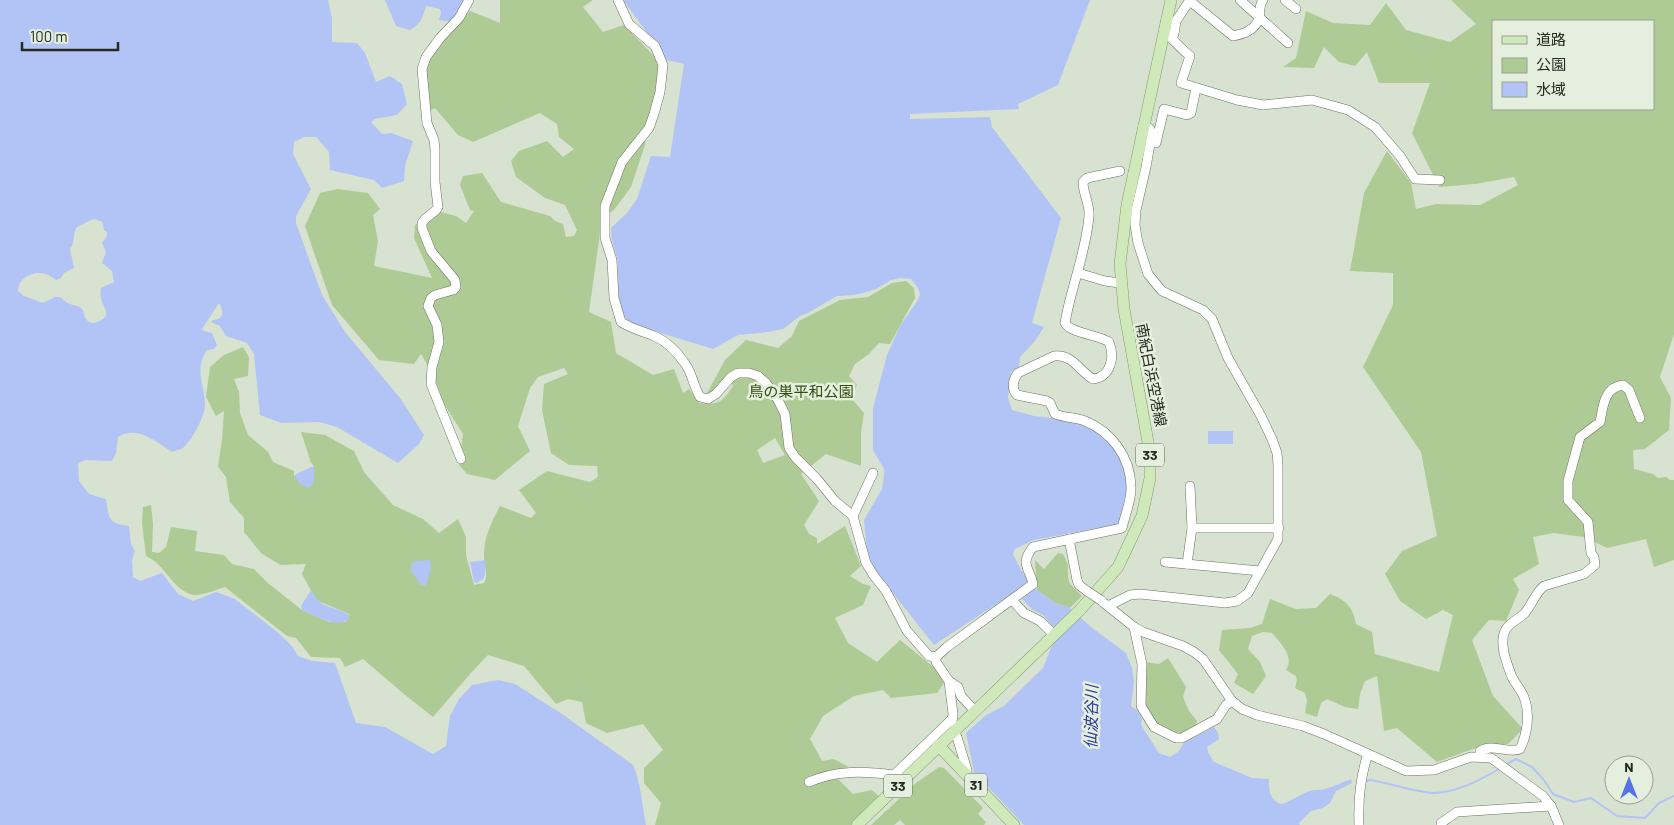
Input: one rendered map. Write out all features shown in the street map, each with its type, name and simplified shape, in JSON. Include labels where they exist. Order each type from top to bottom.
[{"type":"main road","name":"南紀白浜空港線","points":[[856,825],[896,780],[938,745],[1080,610],[1116,570],[1142,516],[1150,478],[1148,437],[1120,283],[1120,264],[1123,229],[1143,126],[1168,34],[1170,0]]},
{"type":"main road","name":"31","points":[[938,745],[1014,825]]},
{"type":"street","points":[[461,459],[431,384],[432,367],[439,342],[437,324],[430,310],[429,301],[438,293],[453,290],[456,284],[455,280],[431,251],[422,228],[422,223],[425,219],[438,207],[435,182],[434,140],[427,123],[422,69],[426,57],[440,38],[460,18],[469,0]]},
{"type":"street","points":[[618,0],[629,24],[655,46],[663,65],[658,99],[649,128],[622,162],[606,206],[606,238],[612,260],[614,298],[621,322],[633,329],[662,340],[675,352],[686,366],[700,397],[708,399],[716,394],[731,377],[738,373],[749,373],[758,376],[766,383],[785,414],[789,448],[835,501],[853,516],[866,563],[870,570],[886,591],[907,631],[929,656],[936,657]]},
{"type":"street","points":[[1263,0],[1260,3],[1258,20],[1246,34],[1233,36],[1190,0],[1176,21],[1174,34],[1168,34],[1173,43],[1190,56],[1181,82],[1237,100],[1263,105],[1312,100],[1348,110],[1376,127],[1400,156],[1415,179],[1440,180]]},
{"type":"street","points":[[1240,0],[1288,43]]},
{"type":"street","points":[[1285,0],[1296,9]]},
{"type":"street","points":[[1144,168],[1153,155],[1164,109],[1187,115],[1191,113],[1196,88]]},
{"type":"street","points":[[1105,604],[1130,595],[1140,594],[1225,603],[1237,601],[1248,593],[1278,538],[1277,453],[1261,416],[1228,358],[1212,319],[1203,310],[1162,291],[1148,274],[1138,243],[1135,225],[1136,210],[1152,133],[1149,128],[1143,126]]},
{"type":"street","points":[[936,657],[946,647],[1033,584],[1026,568],[1027,556],[1036,545],[1122,528],[1132,487],[1126,460],[1118,446],[1099,428],[1074,417],[1055,414],[1049,402],[1017,395],[1014,385],[1015,377],[1018,373],[1060,355],[1070,359],[1093,379],[1104,376],[1108,371],[1111,352],[1109,342],[1065,324],[1089,218],[1089,208],[1083,182],[1087,178],[1120,171]]},
{"type":"street","points":[[1078,272],[1105,281],[1120,283]]},
{"type":"street","points":[[1480,756],[1480,751],[1487,747],[1514,751],[1520,749],[1524,741],[1528,712],[1525,699],[1512,677],[1503,649],[1504,634],[1507,627],[1524,613],[1539,590],[1544,586],[1584,574],[1595,565],[1591,552],[1588,522],[1568,500],[1568,481],[1580,437],[1600,422],[1609,391],[1617,385],[1623,385],[1629,390],[1640,418]]},
{"type":"street","points":[[853,516],[873,473]]},
{"type":"street","points":[[1187,564],[1192,528],[1190,486]]},
{"type":"street","points":[[1192,528],[1278,528]]},
{"type":"street","points":[[1069,539],[1079,585],[1134,627],[1194,652],[1202,659],[1232,701],[1242,709],[1303,726],[1406,771],[1434,770],[1461,760],[1480,756],[1497,760],[1543,796],[1551,806],[1559,825]]},
{"type":"street","points":[[1165,562],[1260,571]]},
{"type":"street","points":[[1012,600],[1024,613],[1040,622],[1055,634]]},
{"type":"street","points":[[1134,627],[1142,664],[1141,706],[1154,727],[1176,738],[1182,738],[1217,719],[1226,705],[1232,701]]},
{"type":"street","points":[[936,657],[936,662],[949,681],[958,687],[961,696],[974,710]]},
{"type":"street","points":[[808,782],[821,776],[843,772],[870,772],[896,780],[952,721],[953,714],[949,681]]},
{"type":"street","points":[[957,737],[967,770],[965,773]]},
{"type":"street","points":[[1359,825],[1359,791],[1368,754]]},
{"type":"street","points":[[1441,825],[1441,823],[1458,812],[1551,806]]},
{"type":"green space","name":"鳥の巣平和公園","points":[[500,0],[593,0],[583,7],[603,32],[624,25],[653,55],[660,67],[647,126],[645,145],[631,187],[614,210],[602,219],[589,312],[611,322],[616,353],[653,375],[674,369],[683,393],[689,389],[699,403],[716,403],[723,399],[733,386],[732,383],[715,399],[707,393],[725,360],[746,340],[778,348],[792,336],[799,321],[840,300],[868,297],[892,283],[906,281],[914,288],[915,298],[890,344],[879,343],[869,354],[855,364],[849,376],[857,385],[851,398],[864,413],[861,433],[861,466],[826,454],[801,474],[819,501],[804,525],[809,534],[817,538],[817,544],[845,526],[861,566],[850,576],[863,584],[871,586],[863,605],[835,618],[848,643],[877,662],[900,640],[941,673],[944,683],[937,693],[891,698],[883,690],[854,696],[823,716],[810,739],[822,761],[834,759],[849,767],[831,772],[853,794],[872,790],[881,798],[857,825],[655,825],[661,803],[644,783],[644,768],[663,750],[643,724],[607,733],[586,723],[582,702],[568,699],[556,704],[524,666],[488,655],[433,717],[363,659],[345,667],[340,658],[311,657],[296,638],[287,636],[225,587],[197,595],[186,593],[174,583],[159,565],[146,556],[142,523],[143,507],[151,505],[153,524],[152,552],[159,553],[166,547],[171,527],[197,531],[195,551],[224,555],[232,564],[254,569],[269,584],[302,610],[329,622],[345,622],[348,619],[349,614],[316,600],[302,574],[306,564],[281,565],[262,554],[244,532],[244,518],[230,502],[226,477],[218,467],[224,411],[216,416],[206,397],[210,367],[224,355],[243,347],[249,357],[248,376],[234,379],[239,392],[240,413],[248,435],[268,452],[273,462],[294,471],[294,476],[314,466],[311,463],[301,432],[325,435],[354,451],[364,472],[393,505],[423,519],[439,533],[458,519],[466,537],[466,555],[474,585],[484,583],[486,573],[485,542],[491,523],[500,506],[531,518],[536,513],[519,490],[547,471],[590,482],[598,477],[597,466],[569,465],[551,453],[542,410],[544,384],[568,374],[564,368],[538,377],[530,388],[518,426],[530,451],[495,480],[467,474],[459,465],[463,434],[444,404],[435,379],[421,354],[414,364],[379,360],[332,305],[305,226],[320,193],[338,189],[368,193],[380,209],[373,215],[378,241],[374,266],[432,278],[414,238],[415,225],[433,210],[456,216],[466,223],[474,211],[470,210],[460,185],[463,176],[482,173],[501,202],[550,216],[555,221],[563,224],[566,237],[574,236],[577,230],[565,205],[545,198],[516,177],[511,161],[519,151],[547,141],[563,157],[574,149],[559,137],[557,124],[540,113],[473,142],[458,135],[435,108],[429,111],[425,66],[438,46],[470,11],[500,23]],"holes":[[[775,438],[785,455],[763,463],[757,450]]]},
{"type":"green space","points":[[1451,0],[1674,0],[1674,334],[1660,377],[1671,398],[1669,430],[1645,449],[1633,450],[1634,469],[1653,474],[1658,478],[1666,477],[1674,480],[1674,560],[1654,567],[1646,539],[1607,548],[1584,537],[1554,533],[1533,537],[1539,564],[1513,579],[1519,590],[1506,621],[1489,620],[1472,640],[1493,696],[1523,729],[1508,744],[1484,745],[1437,762],[1397,728],[1384,731],[1377,676],[1365,681],[1360,694],[1358,709],[1345,707],[1327,699],[1321,703],[1317,717],[1305,713],[1307,701],[1305,693],[1295,688],[1296,676],[1286,670],[1289,660],[1288,655],[1272,633],[1263,632],[1252,636],[1248,649],[1260,662],[1266,676],[1253,694],[1234,683],[1238,674],[1219,650],[1222,630],[1250,628],[1262,624],[1270,599],[1296,609],[1316,608],[1330,594],[1348,605],[1353,613],[1356,624],[1372,632],[1375,654],[1439,672],[1453,615],[1443,610],[1426,619],[1400,601],[1385,574],[1402,551],[1437,536],[1421,452],[1363,367],[1393,305],[1393,273],[1350,271],[1364,193],[1387,151],[1411,183],[1416,209],[1436,204],[1480,205],[1518,185],[1514,177],[1475,184],[1439,187],[1412,133],[1430,83],[1379,83],[1367,52],[1355,66],[1339,62],[1324,47],[1314,68],[1283,67],[1296,58],[1306,11],[1333,23],[1370,25],[1386,3],[1406,30],[1450,42],[1476,24]]},
{"type":"green space","points":[[1058,553],[1063,554],[1068,565],[1070,584],[1082,596],[1070,608],[1055,603],[1037,590],[1035,560],[1044,569]]},
{"type":"green space","points":[[1168,658],[1186,687],[1183,697],[1189,711],[1197,721],[1194,730],[1181,735],[1175,735],[1157,726],[1143,707],[1145,662],[1159,664]]},
{"type":"green space","points":[[939,767],[944,768],[983,808],[978,814],[986,822],[984,825],[905,825],[900,820],[894,825],[871,825],[916,783]]},
{"type":"water","points":[[0,0],[328,0],[332,18],[332,42],[357,43],[365,53],[376,82],[390,76],[402,84],[407,104],[397,115],[375,119],[371,122],[382,134],[391,133],[413,141],[405,166],[404,181],[382,188],[374,180],[330,170],[329,152],[316,137],[304,137],[294,142],[293,154],[311,189],[296,216],[296,223],[322,295],[345,332],[400,398],[424,435],[419,444],[398,463],[337,427],[319,422],[281,423],[260,415],[254,354],[247,343],[226,336],[220,326],[211,322],[222,314],[219,303],[202,329],[212,333],[217,345],[214,349],[207,350],[203,357],[200,370],[205,408],[198,427],[187,444],[182,449],[172,452],[146,436],[132,433],[125,434],[118,437],[116,453],[112,461],[86,460],[78,463],[79,481],[89,494],[106,499],[109,516],[113,521],[129,526],[131,544],[135,551],[132,560],[133,577],[140,581],[162,573],[178,594],[193,601],[216,592],[235,599],[276,631],[292,646],[298,656],[312,661],[335,663],[356,723],[385,727],[433,754],[446,746],[450,716],[459,699],[472,685],[498,680],[515,684],[562,714],[633,765],[640,786],[646,825],[0,825]],"holes":[[[95,219],[102,222],[104,230],[107,232],[107,236],[102,243],[106,252],[102,263],[112,271],[114,282],[101,288],[100,293],[106,312],[104,318],[91,323],[86,319],[83,310],[79,306],[69,303],[60,297],[55,297],[43,303],[24,296],[18,291],[21,282],[32,274],[46,274],[56,280],[74,268],[70,249],[77,227],[90,220]]]},
{"type":"water","points":[[385,0],[467,0],[454,22],[439,20],[440,9],[426,6],[421,20],[410,30],[396,26]]},
{"type":"water","name":"仙波谷川","points":[[623,0],[1090,0],[1058,85],[1018,104],[1019,109],[910,114],[910,119],[990,117],[992,127],[1061,218],[1032,323],[1044,327],[1035,341],[1020,357],[1019,367],[1011,372],[1008,398],[1012,410],[1034,416],[1070,420],[1098,432],[1123,459],[1127,488],[1119,524],[1034,540],[1015,549],[1013,554],[1021,570],[1037,590],[1055,603],[1070,608],[1091,627],[1126,653],[1132,668],[1134,682],[1131,706],[1138,711],[1142,719],[1141,725],[1159,753],[1170,757],[1178,752],[1184,743],[1214,727],[1219,739],[1207,747],[1214,762],[1252,778],[1269,779],[1270,794],[1274,800],[1281,804],[1310,791],[1323,790],[1351,779],[1352,783],[1336,791],[1330,803],[1323,808],[1311,811],[1299,823],[1300,825],[1024,825],[974,772],[966,733],[986,715],[1004,706],[1043,668],[1053,643],[1061,636],[1043,615],[1033,610],[1022,599],[1026,595],[1021,588],[934,645],[877,573],[867,553],[864,520],[882,489],[884,476],[884,469],[873,450],[873,408],[887,355],[900,326],[918,300],[920,294],[918,288],[911,279],[900,278],[891,280],[867,292],[837,296],[800,316],[783,329],[738,335],[713,349],[631,324],[625,317],[619,301],[618,267],[611,228],[627,213],[637,199],[651,156],[670,157],[684,64],[667,60]]},
{"type":"water","points":[[1208,431],[1233,431],[1233,444],[1208,444]]},
{"type":"water","points":[[314,466],[314,482],[309,488],[301,485],[294,476]]},
{"type":"water","points":[[430,560],[431,567],[427,583],[422,586],[411,571],[411,564],[416,561]]},
{"type":"water","points":[[485,560],[484,578],[477,583],[474,582],[470,562]]},
{"type":"water","points":[[311,590],[315,597],[323,604],[349,615],[348,620],[337,623],[331,622],[302,610],[301,606]]},
{"type":"waterway","points":[[1505,765],[1516,759],[1532,767],[1553,794],[1574,802],[1591,798],[1617,816],[1645,818],[1659,803],[1674,796]]},
{"type":"waterway","points":[[1365,781],[1371,780],[1433,793],[1450,791],[1468,785],[1499,769]]}]
